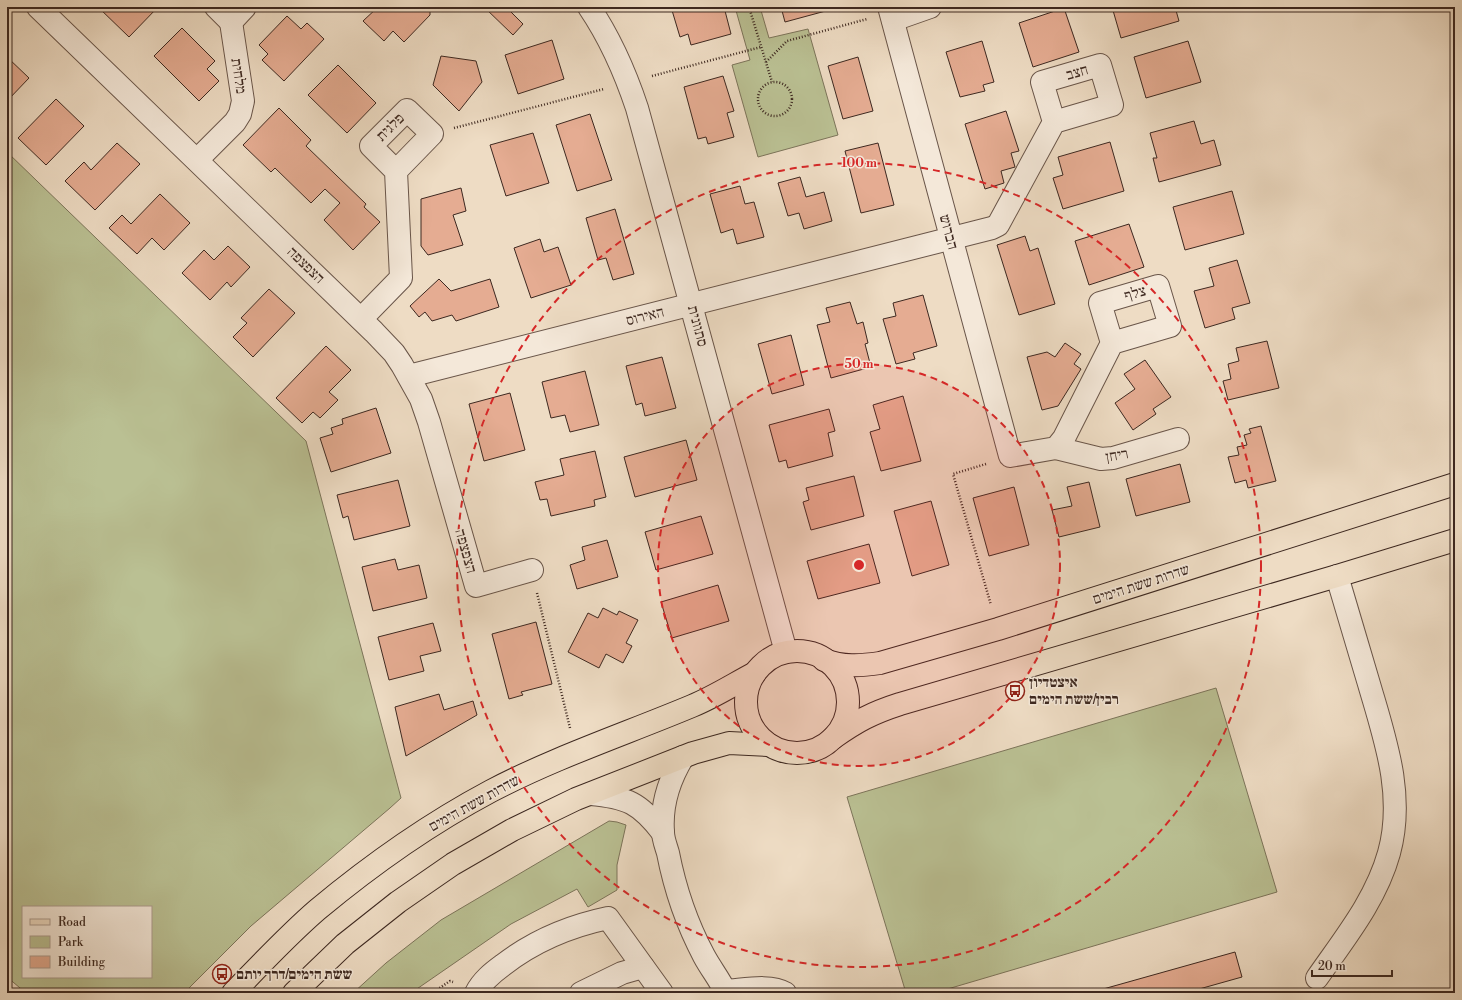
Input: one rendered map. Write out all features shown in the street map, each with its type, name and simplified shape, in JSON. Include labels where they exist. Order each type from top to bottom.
[{"type":"main road","name":"שדרות ששת הימים","points":[[824,660],[842,665],[880,663],[998,629],[1455,484]]},
{"type":"main road","points":[[294,993],[351,940],[398,902],[453,864],[512,830],[590,794],[693,753],[729,743],[769,745],[788,753],[802,753],[817,749],[858,721],[891,707],[1455,540]]},
{"type":"main road","points":[[769,745],[755,731],[747,713],[746,694],[749,684],[760,667],[768,660],[786,652],[805,652],[815,655],[832,666],[843,682],[846,692],[847,711],[840,730],[833,738]]},
{"type":"main road","name":"שדרות ששת הימים","points":[[233,993],[263,961],[316,911],[378,862],[429,827],[491,791],[558,759],[692,706],[755,673]]},
{"type":"street","name":"הצפצפה","points":[[38,7],[361,319],[394,354],[409,376],[429,422],[476,586],[532,570]]},
{"type":"street","name":"סתוונית","points":[[589,7],[610,40],[628,82],[644,130],[786,652]]},
{"type":"street","points":[[891,13],[930,7]]},
{"type":"street","name":"מלחית","points":[[196,160],[235,122],[240,114],[243,102],[231,12]]},
{"type":"street","name":"הברוש","points":[[891,13],[1010,456]]},
{"type":"street","name":"פלגית","points":[[396,171],[371,146],[407,110],[432,134]]},
{"type":"street","points":[[951,239],[998,225],[1054,122]]},
{"type":"street","points":[[361,319],[401,278],[396,171],[432,134]]},
{"type":"street","name":"האירוס","points":[[409,376],[951,239]]},
{"type":"street","points":[[1010,456],[1056,448],[1064,438],[1112,343]]},
{"type":"street","name":"ריחן","points":[[1056,448],[1101,459],[1113,458],[1178,439]]},
{"type":"street","points":[[1317,978],[1370,900],[1389,853],[1396,811],[1392,769],[1385,740],[1337,576]]},
{"type":"street","points":[[683,757],[674,772],[668,790],[664,811],[663,833],[675,884],[686,919],[705,958],[725,992],[772,988],[785,993]]},
{"type":"street","points":[[590,794],[614,796],[630,801],[646,812],[663,833]]},
{"type":"street","points":[[476,993],[484,980],[527,948],[574,926],[608,918],[662,993]]},
{"type":"street","points":[[581,993],[622,973],[643,967]]},
{"type":"path","points":[[749,7],[772,82]]},
{"type":"path","points":[[766,62],[787,41],[891,13]]},
{"type":"path","points":[[432,134],[761,47]]},
{"type":"path","points":[[772,82],[778,82],[784,85],[789,89],[792,95],[790,108],[779,115],[766,113],[759,102],[761,90],[772,82]]},
{"type":"path","points":[[998,629],[953,474],[1010,456]]},
{"type":"path","points":[[532,570],[576,752]]},
{"type":"green space","points":[[735,7],[760,7],[769,38],[808,29],[838,135],[758,157],[732,65],[750,60]]},
{"type":"green space","points":[[7,152],[306,441],[401,798],[251,926],[184,993],[26,993],[7,977]]},
{"type":"green space","points":[[1216,688],[1277,892],[934,993],[906,993],[847,797]]},
{"type":"green space","points":[[609,821],[626,825],[617,865],[617,890],[588,907],[577,889],[511,924],[411,993],[353,993],[386,963],[441,920]]},
{"type":"building","points":[[98,7],[158,7],[129,37]]},
{"type":"building","points":[[378,7],[430,7],[430,15],[404,42],[393,31],[384,41],[363,21]]},
{"type":"building","points":[[484,7],[512,7],[509,10],[523,24],[513,35]]},
{"type":"building","points":[[671,7],[724,7],[731,34],[691,45],[688,34],[680,37]]},
{"type":"building","points":[[781,7],[833,7],[833,9],[785,22]]},
{"type":"building","points":[[1112,7],[1175,7],[1179,21],[1121,38]]},
{"type":"building","points":[[1064,8],[1079,52],[1033,67],[1019,23]]},
{"type":"building","points":[[287,16],[301,29],[307,23],[324,39],[284,81],[262,60],[268,54],[259,45]]},
{"type":"building","points":[[182,28],[215,61],[207,69],[219,81],[199,101],[154,56]]},
{"type":"building","points":[[552,40],[564,79],[518,94],[505,55]]},
{"type":"building","points":[[982,41],[994,82],[983,85],[985,91],[960,97],[946,52]]},
{"type":"building","points":[[1188,41],[1201,82],[1146,98],[1134,57]]},
{"type":"building","points":[[441,56],[476,61],[482,82],[459,111],[433,85]]},
{"type":"building","points":[[7,57],[29,78],[7,101]]},
{"type":"building","points":[[858,57],[873,111],[843,119],[828,66]]},
{"type":"building","points":[[338,65],[376,103],[347,133],[308,95]]},
{"type":"building","points":[[723,76],[734,111],[727,113],[734,137],[708,144],[706,137],[698,139],[684,87]]},
{"type":"building","points":[[56,99],[84,126],[46,165],[18,138]]},
{"type":"building","points":[[279,108],[311,140],[306,146],[366,204],[364,207],[380,222],[353,250],[324,220],[340,203],[325,189],[311,203],[275,168],[271,172],[243,145]]},
{"type":"building","points":[[1006,111],[1019,151],[1011,153],[1015,167],[1001,171],[1004,183],[985,189],[965,124]]},
{"type":"building","points":[[590,114],[612,180],[577,191],[556,125]]},
{"type":"building","points":[[1194,121],[1201,144],[1214,140],[1221,165],[1159,182],[1153,158],[1157,158],[1150,133]]},
{"type":"building","points":[[533,133],[549,183],[506,196],[490,145]]},
{"type":"building","points":[[1110,142],[1124,191],[1063,209],[1053,178],[1063,175],[1058,157]]},
{"type":"building","points":[[117,143],[140,164],[95,210],[65,181],[84,162],[91,170]]},
{"type":"building","points":[[878,143],[894,205],[861,213],[845,151]]},
{"type":"building","points":[[800,177],[806,197],[824,192],[832,221],[804,229],[799,213],[788,216],[778,183]]},
{"type":"building","points":[[740,186],[745,204],[754,202],[764,237],[737,244],[733,229],[721,233],[710,194]]},
{"type":"building","points":[[461,188],[466,211],[453,215],[463,245],[428,255],[421,246],[421,199]]},
{"type":"building","points":[[1232,191],[1244,234],[1185,250],[1173,207]]},
{"type":"building","points":[[160,194],[190,223],[164,250],[152,238],[137,254],[109,228],[122,215],[131,224]]},
{"type":"building","points":[[615,209],[634,274],[613,280],[606,258],[598,260],[586,218]]},
{"type":"building","points":[[1129,224],[1144,267],[1089,285],[1075,241]]},
{"type":"building","points":[[1025,236],[1030,251],[1038,248],[1055,304],[1019,315],[997,245]]},
{"type":"building","points":[[540,239],[544,252],[558,247],[571,285],[531,298],[514,248]]},
{"type":"building","points":[[228,246],[250,267],[231,287],[227,282],[210,300],[182,273],[204,250],[214,260]]},
{"type":"building","points":[[1237,260],[1250,303],[1232,308],[1235,319],[1205,328],[1194,291],[1214,286],[1209,268]]},
{"type":"building","points":[[439,279],[451,291],[490,279],[499,307],[456,321],[452,315],[432,321],[425,312],[419,317],[410,306]]},
{"type":"building","points":[[269,289],[295,313],[253,357],[233,337],[247,323],[241,318]]},
{"type":"building","points":[[923,295],[937,346],[913,353],[915,359],[896,364],[883,319],[896,316],[893,303]]},
{"type":"building","points":[[850,302],[857,324],[863,322],[868,343],[865,344],[871,367],[831,378],[817,325],[830,322],[826,308]]},
{"type":"building","points":[[791,335],[804,385],[772,394],[758,344]]},
{"type":"building","points":[[1267,341],[1279,388],[1228,400],[1223,381],[1231,379],[1228,364],[1239,361],[1236,348]]},
{"type":"building","points":[[1065,343],[1081,354],[1074,364],[1081,369],[1058,406],[1042,410],[1027,357],[1047,352],[1055,357]]},
{"type":"building","points":[[326,346],[351,370],[329,392],[338,400],[320,418],[313,412],[302,423],[276,398]]},
{"type":"building","points":[[662,357],[676,408],[645,416],[642,403],[636,405],[626,366]]},
{"type":"building","points":[[1145,360],[1171,397],[1153,409],[1156,414],[1133,430],[1115,403],[1135,389],[1124,374]]},
{"type":"building","points":[[585,371],[599,425],[570,432],[565,415],[551,418],[542,382]]},
{"type":"building","points":[[510,393],[525,450],[484,461],[469,404]]},
{"type":"building","points":[[903,396],[921,461],[881,471],[870,432],[880,429],[873,405]]},
{"type":"building","points":[[376,408],[391,453],[331,472],[320,438],[333,434],[331,428],[343,424],[342,419]]},
{"type":"building","points":[[829,409],[835,431],[828,433],[833,456],[788,468],[786,460],[779,462],[769,425]]},
{"type":"building","points":[[1261,426],[1276,481],[1248,488],[1246,480],[1235,483],[1228,457],[1239,455],[1237,447],[1247,445],[1244,435],[1251,433],[1249,429]]},
{"type":"building","points":[[686,440],[697,480],[635,497],[624,457]]},
{"type":"building","points":[[595,451],[606,497],[594,500],[595,506],[551,516],[547,499],[540,500],[535,482],[564,475],[560,459]]},
{"type":"building","points":[[1180,464],[1190,502],[1136,516],[1126,479]]},
{"type":"building","points":[[854,476],[864,516],[811,530],[803,502],[809,500],[806,488]]},
{"type":"building","points":[[398,480],[410,526],[354,540],[348,516],[343,518],[337,495]]},
{"type":"building","points":[[1089,482],[1100,527],[1059,537],[1052,510],[1072,506],[1067,487]]},
{"type":"building","points":[[1014,487],[1029,545],[989,556],[973,498]]},
{"type":"building","points":[[931,501],[949,565],[912,576],[894,511]]},
{"type":"building","points":[[701,516],[713,554],[656,570],[645,532]]},
{"type":"building","points":[[607,540],[618,577],[577,589],[570,565],[585,560],[582,547]]},
{"type":"building","points":[[869,544],[880,583],[818,599],[807,561]]},
{"type":"building","points":[[395,559],[398,570],[419,565],[427,598],[373,611],[362,567]]},
{"type":"building","points":[[718,585],[729,621],[672,638],[661,602]]},
{"type":"building","points":[[603,608],[617,615],[619,611],[638,620],[626,643],[632,646],[623,663],[606,654],[599,668],[568,652],[588,613],[598,618]]},
{"type":"building","points":[[536,622],[552,684],[521,692],[523,695],[509,699],[492,634]]},
{"type":"building","points":[[433,623],[441,651],[420,656],[424,671],[389,680],[378,637]]},
{"type":"building","points":[[439,694],[444,710],[473,701],[477,715],[406,756],[395,707]]},
{"type":"building","points":[[1235,952],[1242,977],[1185,993],[1089,993]]},
{"type":"place","name":"איצטדיון רבין/ששת הימים","points":[[1015,691]]},
{"type":"place","name":"ששת הימים/דרך יותם","points":[[222,974]]}]
